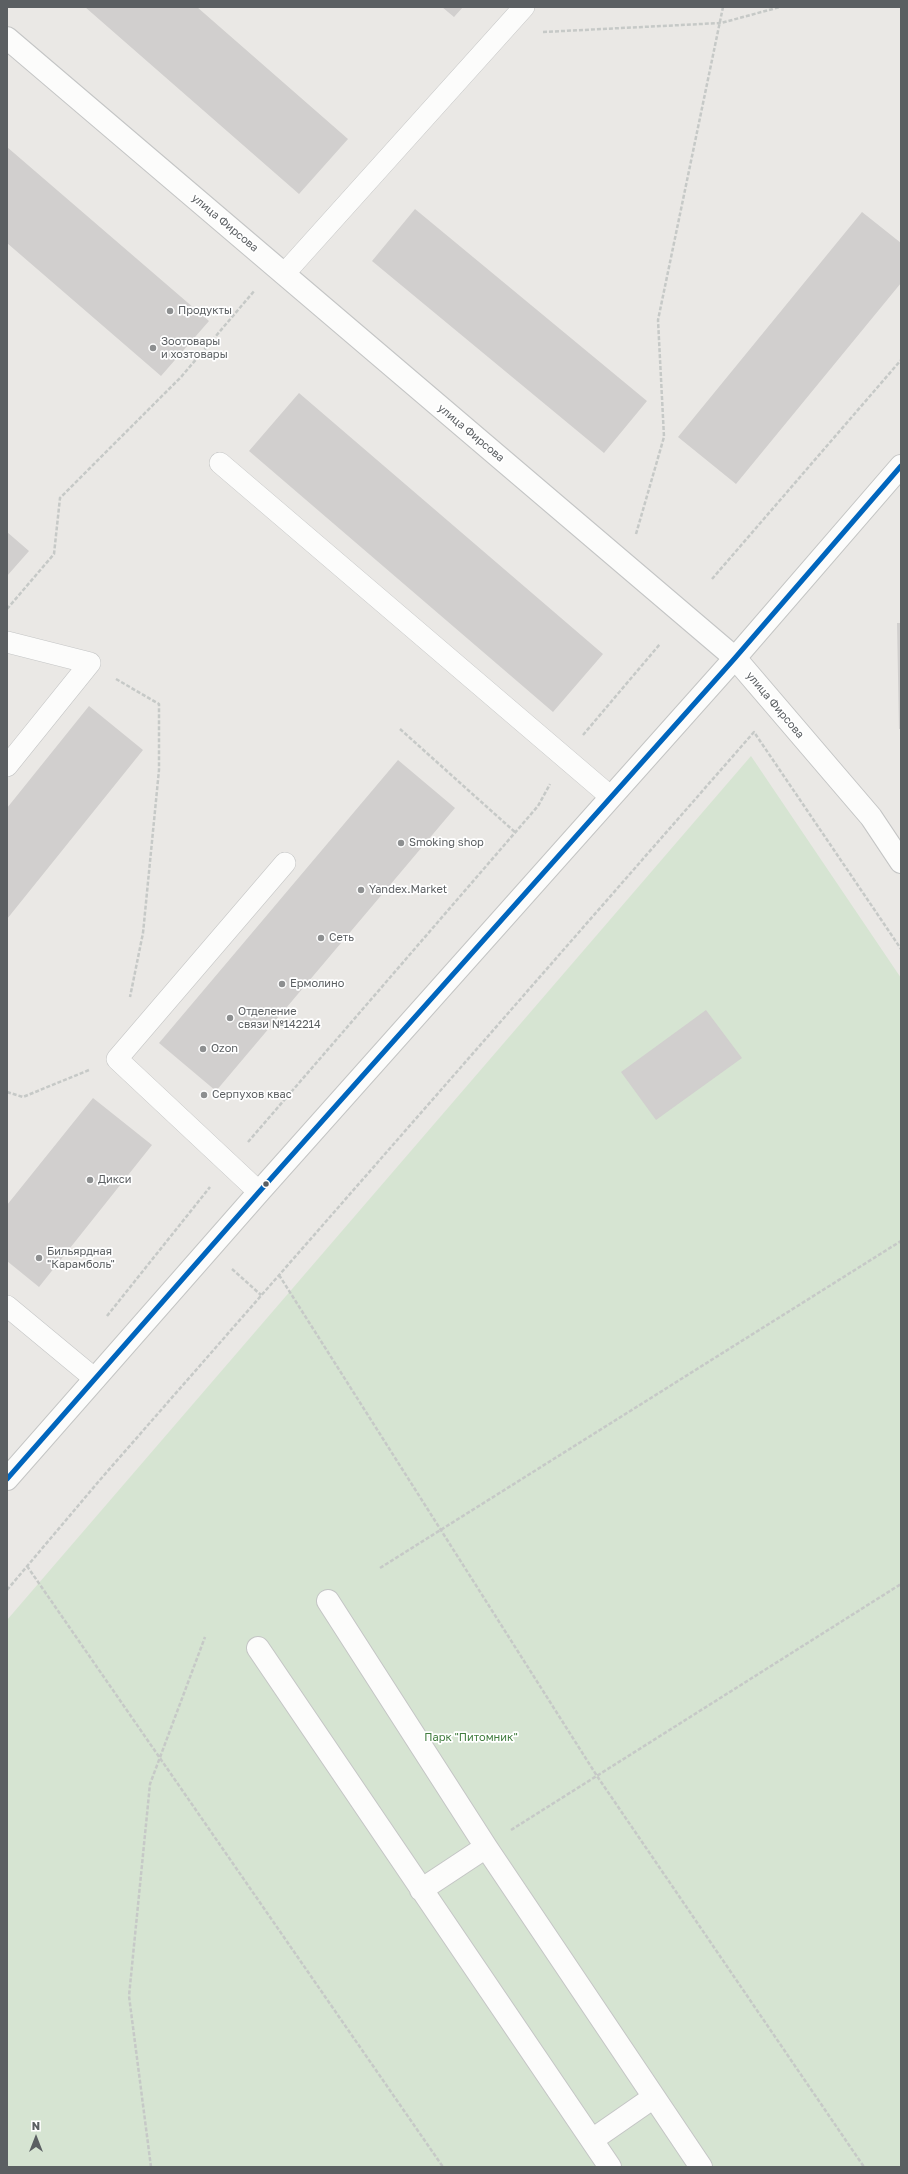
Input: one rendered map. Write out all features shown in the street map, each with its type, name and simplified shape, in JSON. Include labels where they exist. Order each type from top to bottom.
[{"type":"street","name":"улица Фирсова","points":[[7,38],[735,658],[871,817],[901,862]]},
{"type":"street","points":[[7,1479],[259,1192],[898,474]]},
{"type":"street","points":[[328,1601],[486,1847],[701,2167]]},
{"type":"street","points":[[258,1648],[610,2167]]},
{"type":"street","points":[[421,1890],[486,1847]]},
{"type":"street","points":[[592,2140],[654,2097]]},
{"type":"lane","points":[[280,270],[524,7]]},
{"type":"lane","points":[[220,463],[611,797]]},
{"type":"lane","points":[[7,642],[90,663],[7,766]]},
{"type":"lane","points":[[259,1192],[117,1059],[286,863]]},
{"type":"lane","points":[[7,1306],[94,1379]]},
{"type":"path","points":[[627,566],[664,437],[658,320],[721,23],[723,7]]},
{"type":"path","points":[[500,34],[721,23],[780,7]]},
{"type":"path","points":[[7,608],[54,554],[60,498],[181,377],[280,270]]},
{"type":"path","points":[[712,579],[901,360]]},
{"type":"path","points":[[106,1316],[229,1164],[516,833],[538,806],[565,757],[660,644]]},
{"type":"path","points":[[90,663],[159,704],[159,770],[144,926],[129,1000]]},
{"type":"path","points":[[400,729],[516,833]]},
{"type":"path","points":[[7,1590],[279,1275],[754,732],[901,950]]},
{"type":"path","points":[[7,1092],[23,1097],[117,1059]]},
{"type":"path","points":[[380,1568],[901,1241]]},
{"type":"path","points":[[279,1275],[598,1776],[864,2167]]},
{"type":"path","points":[[27,1566],[443,2167]]},
{"type":"path","points":[[486,1847],[901,1584]]},
{"type":"path","points":[[151,2167],[130,1996],[150,1784],[205,1637]]},
{"type":"green space","name":"Парк \"Питомник\"","points":[[751,756],[901,978],[901,2167],[7,2167],[7,1620]]},
{"type":"building","points":[[85,7],[197,7],[348,139],[299,194]]},
{"type":"building","points":[[442,7],[463,7],[454,17]]},
{"type":"building","points":[[7,147],[209,321],[161,376],[7,243]]},
{"type":"building","points":[[415,209],[647,401],[604,453],[372,261]]},
{"type":"building","points":[[862,212],[901,243],[901,283],[736,484],[678,437]]},
{"type":"building","points":[[299,393],[603,654],[553,712],[249,451]]},
{"type":"building","points":[[7,532],[29,551],[7,576]]},
{"type":"building","points":[[897,623],[901,623],[901,729],[899,729]]},
{"type":"building","points":[[89,706],[143,750],[7,919],[7,808]]},
{"type":"building","points":[[398,760],[455,808],[216,1091],[159,1043]]},
{"type":"building","points":[[706,1010],[742,1058],[656,1120],[621,1072]]},
{"type":"building","points":[[93,1098],[152,1145],[39,1287],[7,1261],[7,1205]]},
{"type":"transit line","points":[[7,1479],[259,1192],[735,658],[901,466]]},
{"type":"place","name":"Продукты","points":[[170,311]]},
{"type":"place","name":"Зоотовары и хозтовары","points":[[153,348]]},
{"type":"place","name":"Smoking shop","points":[[401,843]]},
{"type":"place","name":"Yandex.Market","points":[[361,890]]},
{"type":"place","name":"Сеть","points":[[321,938]]},
{"type":"place","name":"Ермолино","points":[[282,984]]},
{"type":"place","name":"Отделение связи №142214","points":[[230,1018]]},
{"type":"place","name":"Ozon","points":[[203,1049]]},
{"type":"place","name":"Серпухов квас","points":[[204,1095]]},
{"type":"place","name":"Дикси","points":[[90,1180]]},
{"type":"place","name":"Бильярдная \"Карамболь\"","points":[[39,1258]]}]
